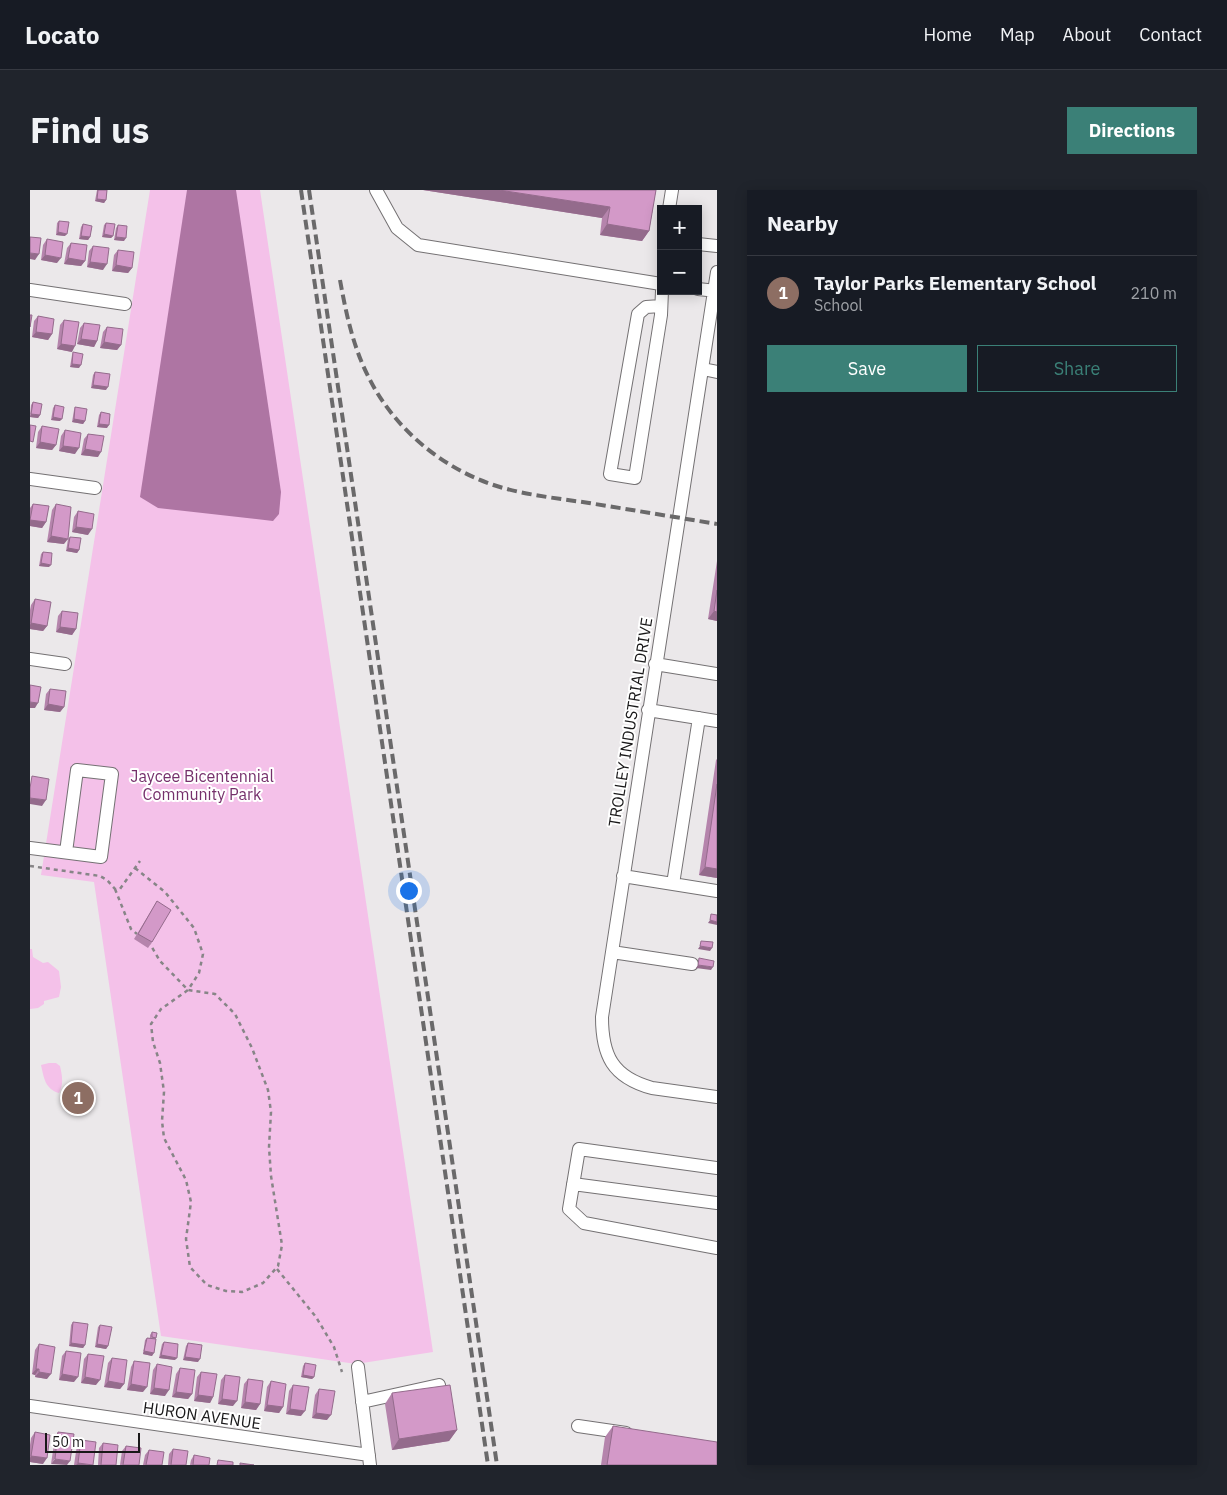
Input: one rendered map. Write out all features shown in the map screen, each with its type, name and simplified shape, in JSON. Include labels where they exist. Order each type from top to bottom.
[{"type":"street","points":[[376,190],[397,228],[418,245],[657,283]]},
{"type":"street","points":[[670,205],[672,190]]},
{"type":"street","points":[[702,244],[717,246]]},
{"type":"street","name":"TROLLEY INDUSTRIAL DRIVE","points":[[717,272],[716,291],[655,664],[602,1017],[602,1036],[610,1062],[618,1070],[641,1085],[717,1097]]},
{"type":"street","points":[[702,289],[716,291]]},
{"type":"street","points":[[30,290],[125,304]]},
{"type":"street","points":[[661,306],[646,307],[638,314],[610,474],[635,478],[661,315],[662,295]]},
{"type":"street","points":[[702,369],[717,372]]},
{"type":"street","points":[[30,479],[95,488]]},
{"type":"street","points":[[30,659],[65,664]]},
{"type":"street","points":[[655,664],[717,674]]},
{"type":"street","points":[[648,710],[717,722]]},
{"type":"street","points":[[673,884],[699,718]]},
{"type":"street","points":[[30,848],[101,857],[112,774],[77,770],[66,852]]},
{"type":"street","points":[[623,876],[717,891]]},
{"type":"street","points":[[612,952],[692,964]]},
{"type":"street","points":[[717,1168],[579,1149],[569,1209],[584,1223],[717,1248]]},
{"type":"street","points":[[573,1184],[717,1203]]},
{"type":"street","points":[[358,1367],[370,1460]]},
{"type":"street","points":[[362,1402],[439,1385]]},
{"type":"street","name":"HURON AVENUE","points":[[30,1406],[370,1460]]},
{"type":"street","points":[[578,1426],[635,1434]]},
{"type":"path","points":[[115,889],[120,889],[140,861]]},
{"type":"path","points":[[30,866],[100,876],[107,880],[115,889],[131,929],[137,934]]},
{"type":"path","points":[[135,868],[165,892],[194,928],[203,954],[198,973],[188,990],[161,1010],[150,1024],[153,1042],[160,1063],[164,1092],[162,1121],[164,1138],[186,1180],[191,1202],[186,1239],[190,1267],[207,1285],[226,1291],[242,1292],[263,1282],[278,1266],[282,1245],[271,1176],[269,1147],[271,1112],[268,1090],[252,1048],[235,1014],[215,994],[188,990],[160,961],[150,944]]},
{"type":"path","points":[[276,1268],[316,1317],[334,1347],[342,1372]]},
{"type":"green space","name":"Jaycee Bicentennial Community Park","points":[[150,190],[260,190],[433,1352],[356,1364],[161,1336],[94,882],[41,875]]},
{"type":"green space","points":[[30,949],[32,949],[33,957],[43,963],[48,962],[59,971],[61,987],[59,997],[44,1001],[44,1004],[38,1008],[30,1009]]},
{"type":"green space","points":[[56,1063],[60,1066],[62,1083],[59,1093],[51,1089],[44,1079],[41,1065]]},
{"type":"shaded area","points":[[187,190],[236,190],[281,492],[279,514],[273,521],[158,508],[140,497]]},
{"type":"building","points":[[98,190],[107,190],[106,200],[97,199]]},
{"type":"building","points":[[499,190],[656,190],[649,231],[607,224],[610,207]]},
{"type":"building","points":[[59,221],[69,222],[67,234],[58,232]]},
{"type":"building","points":[[106,223],[115,224],[113,236],[104,234]]},
{"type":"building","points":[[83,224],[92,226],[90,237],[81,236]]},
{"type":"building","points":[[118,225],[127,226],[126,238],[116,237]]},
{"type":"building","points":[[30,237],[41,238],[39,254],[30,253]]},
{"type":"building","points":[[47,239],[63,242],[61,258],[45,255]]},
{"type":"building","points":[[71,243],[87,245],[85,261],[68,258]]},
{"type":"building","points":[[93,246],[109,248],[107,264],[90,262]]},
{"type":"building","points":[[118,250],[134,252],[132,268],[116,265]]},
{"type":"building","points":[[38,316],[54,319],[52,334],[36,332]]},
{"type":"building","points":[[64,320],[79,322],[75,346],[61,344]]},
{"type":"building","points":[[84,323],[100,325],[97,341],[81,339]]},
{"type":"building","points":[[107,327],[123,329],[121,345],[104,342]]},
{"type":"building","points":[[73,352],[83,354],[81,365],[72,364]]},
{"type":"building","points":[[95,372],[110,374],[108,387],[93,385]]},
{"type":"building","points":[[33,402],[42,404],[40,415],[31,414]]},
{"type":"building","points":[[55,405],[64,407],[62,419],[53,417]]},
{"type":"building","points":[[75,407],[87,409],[85,421],[74,419]]},
{"type":"building","points":[[101,412],[110,414],[109,425],[99,424]]},
{"type":"building","points":[[30,425],[36,426],[33,442],[30,441]]},
{"type":"building","points":[[42,426],[59,429],[56,445],[40,442]]},
{"type":"building","points":[[65,430],[81,433],[79,448],[63,446]]},
{"type":"building","points":[[88,434],[104,436],[101,452],[85,449]]},
{"type":"building","points":[[33,504],[49,506],[46,522],[30,520]]},
{"type":"building","points":[[56,504],[71,507],[68,539],[51,536]]},
{"type":"building","points":[[78,511],[94,514],[92,529],[76,527]]},
{"type":"building","points":[[70,537],[81,538],[79,550],[68,548]]},
{"type":"building","points":[[43,552],[52,553],[51,565],[41,563]]},
{"type":"building","points":[[717,590],[717,612],[714,611]]},
{"type":"building","points":[[35,599],[51,602],[47,626],[31,623]]},
{"type":"building","points":[[62,611],[78,613],[76,629],[60,627]]},
{"type":"building","points":[[30,685],[41,687],[38,703],[30,702]]},
{"type":"building","points":[[50,689],[66,691],[64,707],[48,704]]},
{"type":"building","points":[[32,776],[49,779],[46,800],[30,798]]},
{"type":"building","points":[[717,784],[717,869],[705,867]]},
{"type":"building","points":[[157,901],[171,910],[152,942],[138,934]]},
{"type":"building","points":[[711,914],[717,915],[717,922],[710,920]]},
{"type":"building","points":[[701,941],[713,942],[712,948],[700,946]]},
{"type":"building","points":[[699,958],[714,961],[713,967],[698,965]]},
{"type":"building","points":[[73,1322],[88,1324],[85,1345],[71,1343]]},
{"type":"building","points":[[100,1325],[112,1327],[108,1346],[97,1344]]},
{"type":"building","points":[[152,1332],[157,1333],[156,1338],[152,1337]]},
{"type":"building","points":[[147,1338],[156,1339],[154,1353],[144,1351]]},
{"type":"building","points":[[164,1342],[178,1344],[177,1358],[161,1355]]},
{"type":"building","points":[[188,1343],[202,1345],[200,1359],[185,1357]]},
{"type":"building","points":[[39,1344],[55,1347],[51,1374],[39,1372],[39,1369],[36,1369]]},
{"type":"building","points":[[66,1351],[81,1353],[78,1377],[62,1374]]},
{"type":"building","points":[[88,1354],[104,1356],[100,1380],[85,1377]]},
{"type":"building","points":[[112,1358],[127,1360],[124,1384],[108,1381]]},
{"type":"building","points":[[134,1361],[150,1363],[147,1387],[131,1384]]},
{"type":"building","points":[[305,1363],[316,1365],[314,1377],[303,1375]]},
{"type":"building","points":[[157,1364],[172,1367],[169,1390],[154,1388]]},
{"type":"building","points":[[180,1368],[195,1370],[192,1394],[176,1392]]},
{"type":"building","points":[[201,1372],[217,1374],[213,1397],[198,1395]]},
{"type":"building","points":[[225,1375],[240,1377],[237,1401],[222,1399]]},
{"type":"building","points":[[248,1379],[263,1381],[260,1404],[245,1402]]},
{"type":"building","points":[[271,1381],[286,1384],[283,1407],[267,1405]]},
{"type":"building","points":[[293,1385],[309,1387],[305,1411],[290,1409]]},
{"type":"building","points":[[450,1385],[457,1430],[399,1439],[392,1393]]},
{"type":"building","points":[[319,1389],[335,1391],[331,1415],[316,1413]]},
{"type":"building","points":[[613,1426],[717,1442],[717,1465],[607,1465]]},
{"type":"building","points":[[35,1432],[50,1435],[47,1458],[31,1456]]},
{"type":"building","points":[[58,1432],[74,1434],[70,1461],[55,1459]]},
{"type":"building","points":[[81,1440],[96,1442],[93,1465],[78,1463]]},
{"type":"building","points":[[103,1443],[118,1445],[116,1465],[101,1465]]},
{"type":"building","points":[[126,1446],[141,1448],[139,1465],[123,1465]]},
{"type":"building","points":[[173,1449],[188,1451],[186,1465],[171,1465]]},
{"type":"building","points":[[149,1450],[164,1452],[162,1465],[146,1465]]},
{"type":"building","points":[[194,1455],[210,1458],[209,1465],[193,1465]]},
{"type":"building","points":[[218,1460],[233,1462],[233,1465],[217,1465]]},
{"type":"railway","points":[[301,190],[488,1465]]},
{"type":"railway","points":[[309,190],[497,1465]]},
{"type":"railway","points":[[340,280],[354,342],[363,366],[380,398],[409,433],[445,462],[465,473],[507,489],[717,524]]},
{"type":"place","name":"Taylor Parks Elementary School","points":[[78,1098]]}]
